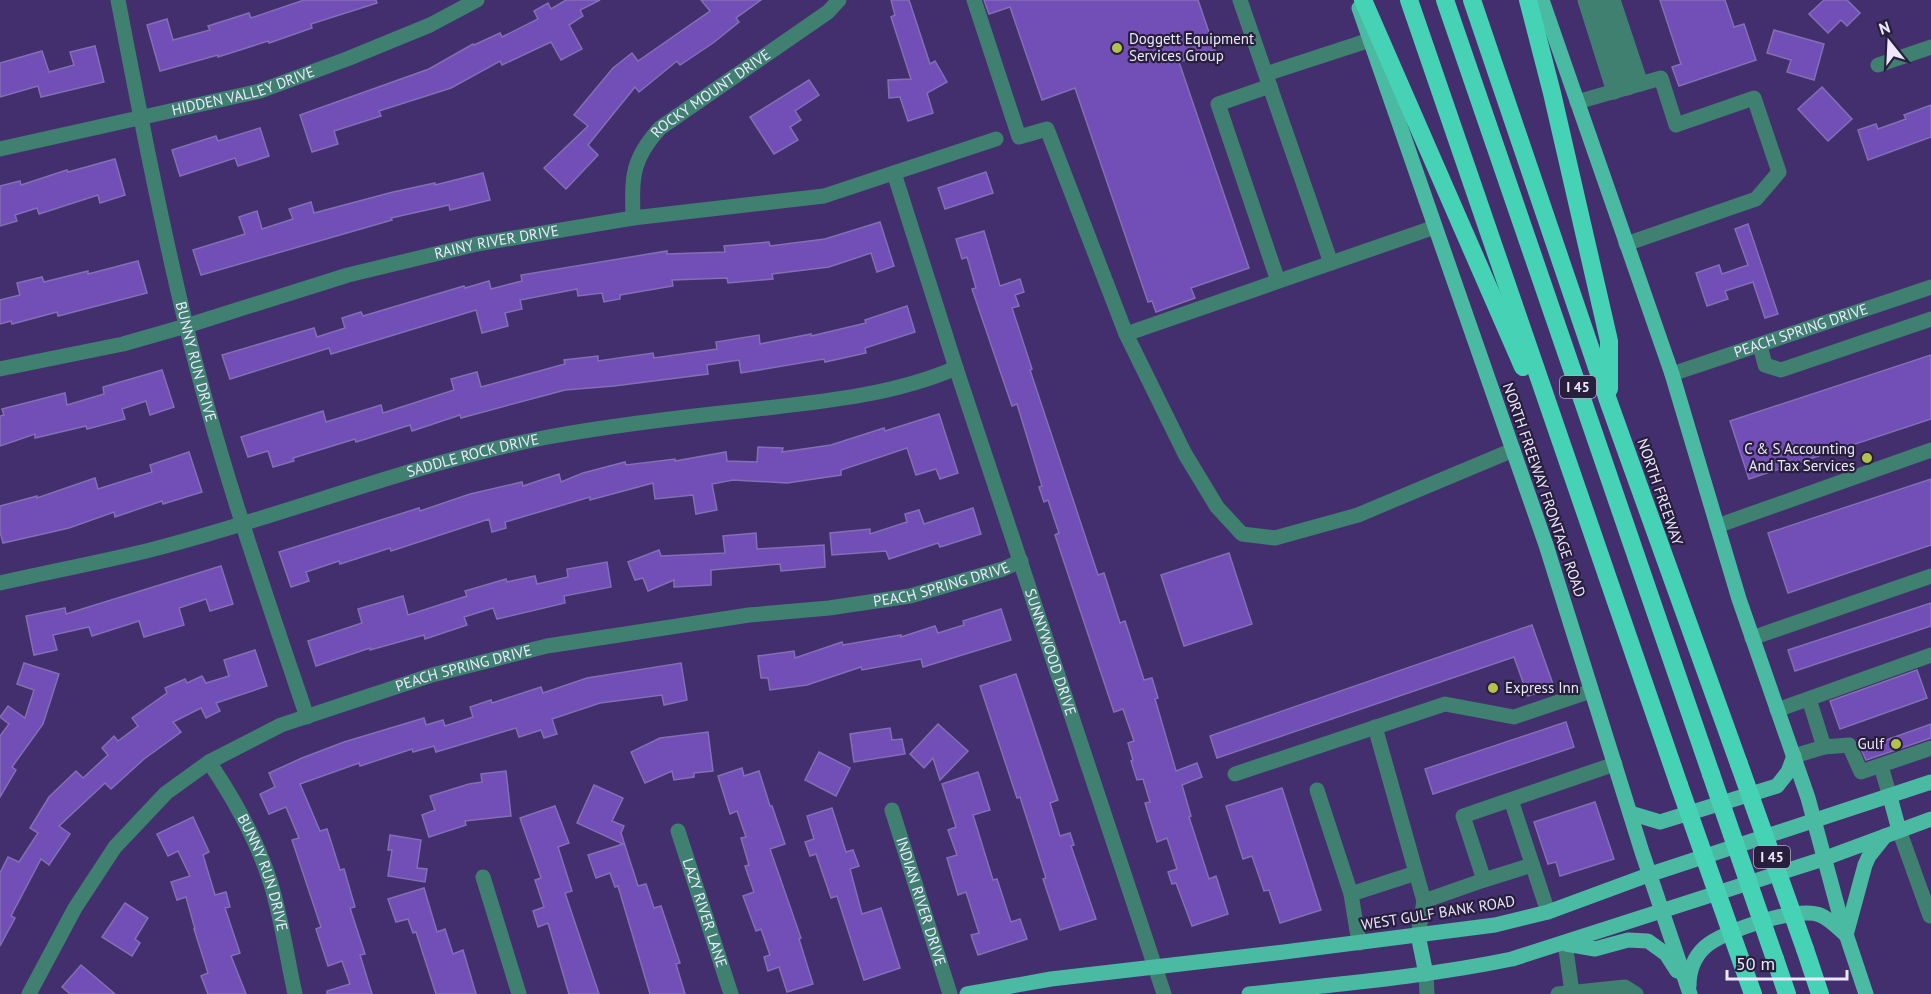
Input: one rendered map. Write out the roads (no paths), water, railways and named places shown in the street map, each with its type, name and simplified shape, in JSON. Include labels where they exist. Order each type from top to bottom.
[{"type":"highway","points":[[1363,0],[1575,487]]},
{"type":"highway","name":"I 45","points":[[1409,0],[1678,785],[1753,994]]},
{"type":"highway","name":"I 45","points":[[1446,0],[1787,994]]},
{"type":"highway","name":"NORTH FREEWAY","points":[[1472,0],[1609,403],[1820,994]]},
{"type":"highway","points":[[1528,0],[1610,341],[1609,403]]},
{"type":"main road","name":"NORTH FREEWAY FRONTAGE ROAD","points":[[1356,0],[1546,545],[1630,813],[1690,993]]},
{"type":"main road","points":[[1542,0],[1672,374],[1752,639],[1794,756],[1814,820],[1823,859],[1866,994]]},
{"type":"main road","points":[[1630,813],[1660,822],[1777,786],[1788,772],[1794,756]]},
{"type":"main road","name":"WEST GULF BANK ROAD","points":[[967,994],[1051,979],[1495,925],[1548,912],[1651,874],[1931,782]]},
{"type":"main road","points":[[1846,935],[1869,856],[1892,833],[1890,796]]},
{"type":"main road","points":[[1249,994],[1426,974],[1471,968],[1512,959],[1823,859],[1931,819]]},
{"type":"main road","points":[[1690,993],[1690,972],[1698,955],[1714,941],[1743,927],[1800,913],[1818,914],[1832,922],[1846,935]]},
{"type":"main road","points":[[1418,935],[1426,974]]},
{"type":"main road","points":[[1565,943],[1595,949],[1628,940],[1648,941],[1666,954],[1690,993]]},
{"type":"street","name":"BUNNY RUN DRIVE","points":[[118,0],[186,326],[241,523],[307,717]]},
{"type":"street","name":"HIDDEN VALLEY DRIVE","points":[[0,149],[260,91],[430,25],[477,0]]},
{"type":"street","name":"ROCKY MOUNT DRIVE","points":[[633,218],[634,167],[645,146],[660,128],[828,12],[839,0]]},
{"type":"street","points":[[974,0],[1019,137],[1047,129],[1126,334],[1185,454],[1217,507],[1242,534],[1275,538],[1358,515],[1513,450]]},
{"type":"street","points":[[1240,0],[1331,263]]},
{"type":"street","points":[[1585,0],[1627,88]]},
{"type":"street","points":[[1598,0],[1627,88]]},
{"type":"street","points":[[1613,0],[1627,88]]},
{"type":"street","points":[[1278,281],[1218,104],[1268,80],[1370,40]]},
{"type":"street","points":[[1878,65],[1931,47]]},
{"type":"street","points":[[1577,102],[1661,78],[1676,125],[1754,98],[1779,172],[1756,199],[1626,244]]},
{"type":"street","name":"RAINY RIVER DRIVE","points":[[0,369],[123,344],[336,279],[426,255],[523,235],[633,218],[824,196],[996,139]]},
{"type":"street","name":"SUNNYWOOD DRIVE","points":[[894,173],[956,368],[1164,994]]},
{"type":"street","points":[[1126,334],[1435,227]]},
{"type":"street","name":"PEACH SPRING DRIVE","points":[[1672,374],[1931,287]]},
{"type":"street","points":[[1760,345],[1765,365],[1781,370],[1931,319]]},
{"type":"street","name":"SADDLE ROCK DRIVE","points":[[0,583],[154,549],[483,451],[620,426],[859,396],[938,376],[956,368]]},
{"type":"street","points":[[1717,526],[1931,450]]},
{"type":"street","name":"PEACH SPRING DRIVE","points":[[29,994],[75,908],[115,847],[166,793],[209,762],[281,725],[432,675],[547,646],[749,615],[830,608],[910,596],[1003,569],[1021,561]]},
{"type":"street","points":[[1752,639],[1931,576]]},
{"type":"street","points":[[1777,710],[1931,655]]},
{"type":"street","points":[[1234,774],[1445,704],[1514,717],[1591,691]]},
{"type":"street","points":[[1809,699],[1824,747]]},
{"type":"street","points":[[1375,727],[1424,901],[1418,935]]},
{"type":"street","points":[[1794,756],[1824,747],[1849,746],[1861,772],[1931,748]]},
{"type":"street","name":"BUNNY RUN DRIVE","points":[[209,762],[231,795],[252,836],[270,882],[294,994]]},
{"type":"street","points":[[1484,880],[1463,816],[1615,764]]},
{"type":"street","points":[[1881,766],[1890,796]]},
{"type":"street","points":[[1317,790],[1351,894],[1359,943]]},
{"type":"street","points":[[1511,800],[1548,912]]},
{"type":"street","name":"INDIAN RIVER DRIVE","points":[[892,810],[950,994]]},
{"type":"street","name":"LAZY RIVER LANE","points":[[678,831],[731,994]]},
{"type":"street","points":[[1892,833],[1930,916]]},
{"type":"street","points":[[1424,901],[1532,865]]},
{"type":"street","points":[[1351,894],[1416,873]]},
{"type":"street","points":[[483,877],[519,994]]},
{"type":"street","points":[[1565,943],[1576,993],[1625,987],[1636,994]]},
{"type":"street","points":[[1426,974],[1427,994]]},
{"type":"place","name":"Doggett Equipment Services Group","points":[[1117,48]]},
{"type":"place","name":"C & S Accounting And Tax Services","points":[[1867,458]]},
{"type":"place","name":"Express Inn","points":[[1493,688]]},
{"type":"place","name":"Gulf","points":[[1896,744]]}]
